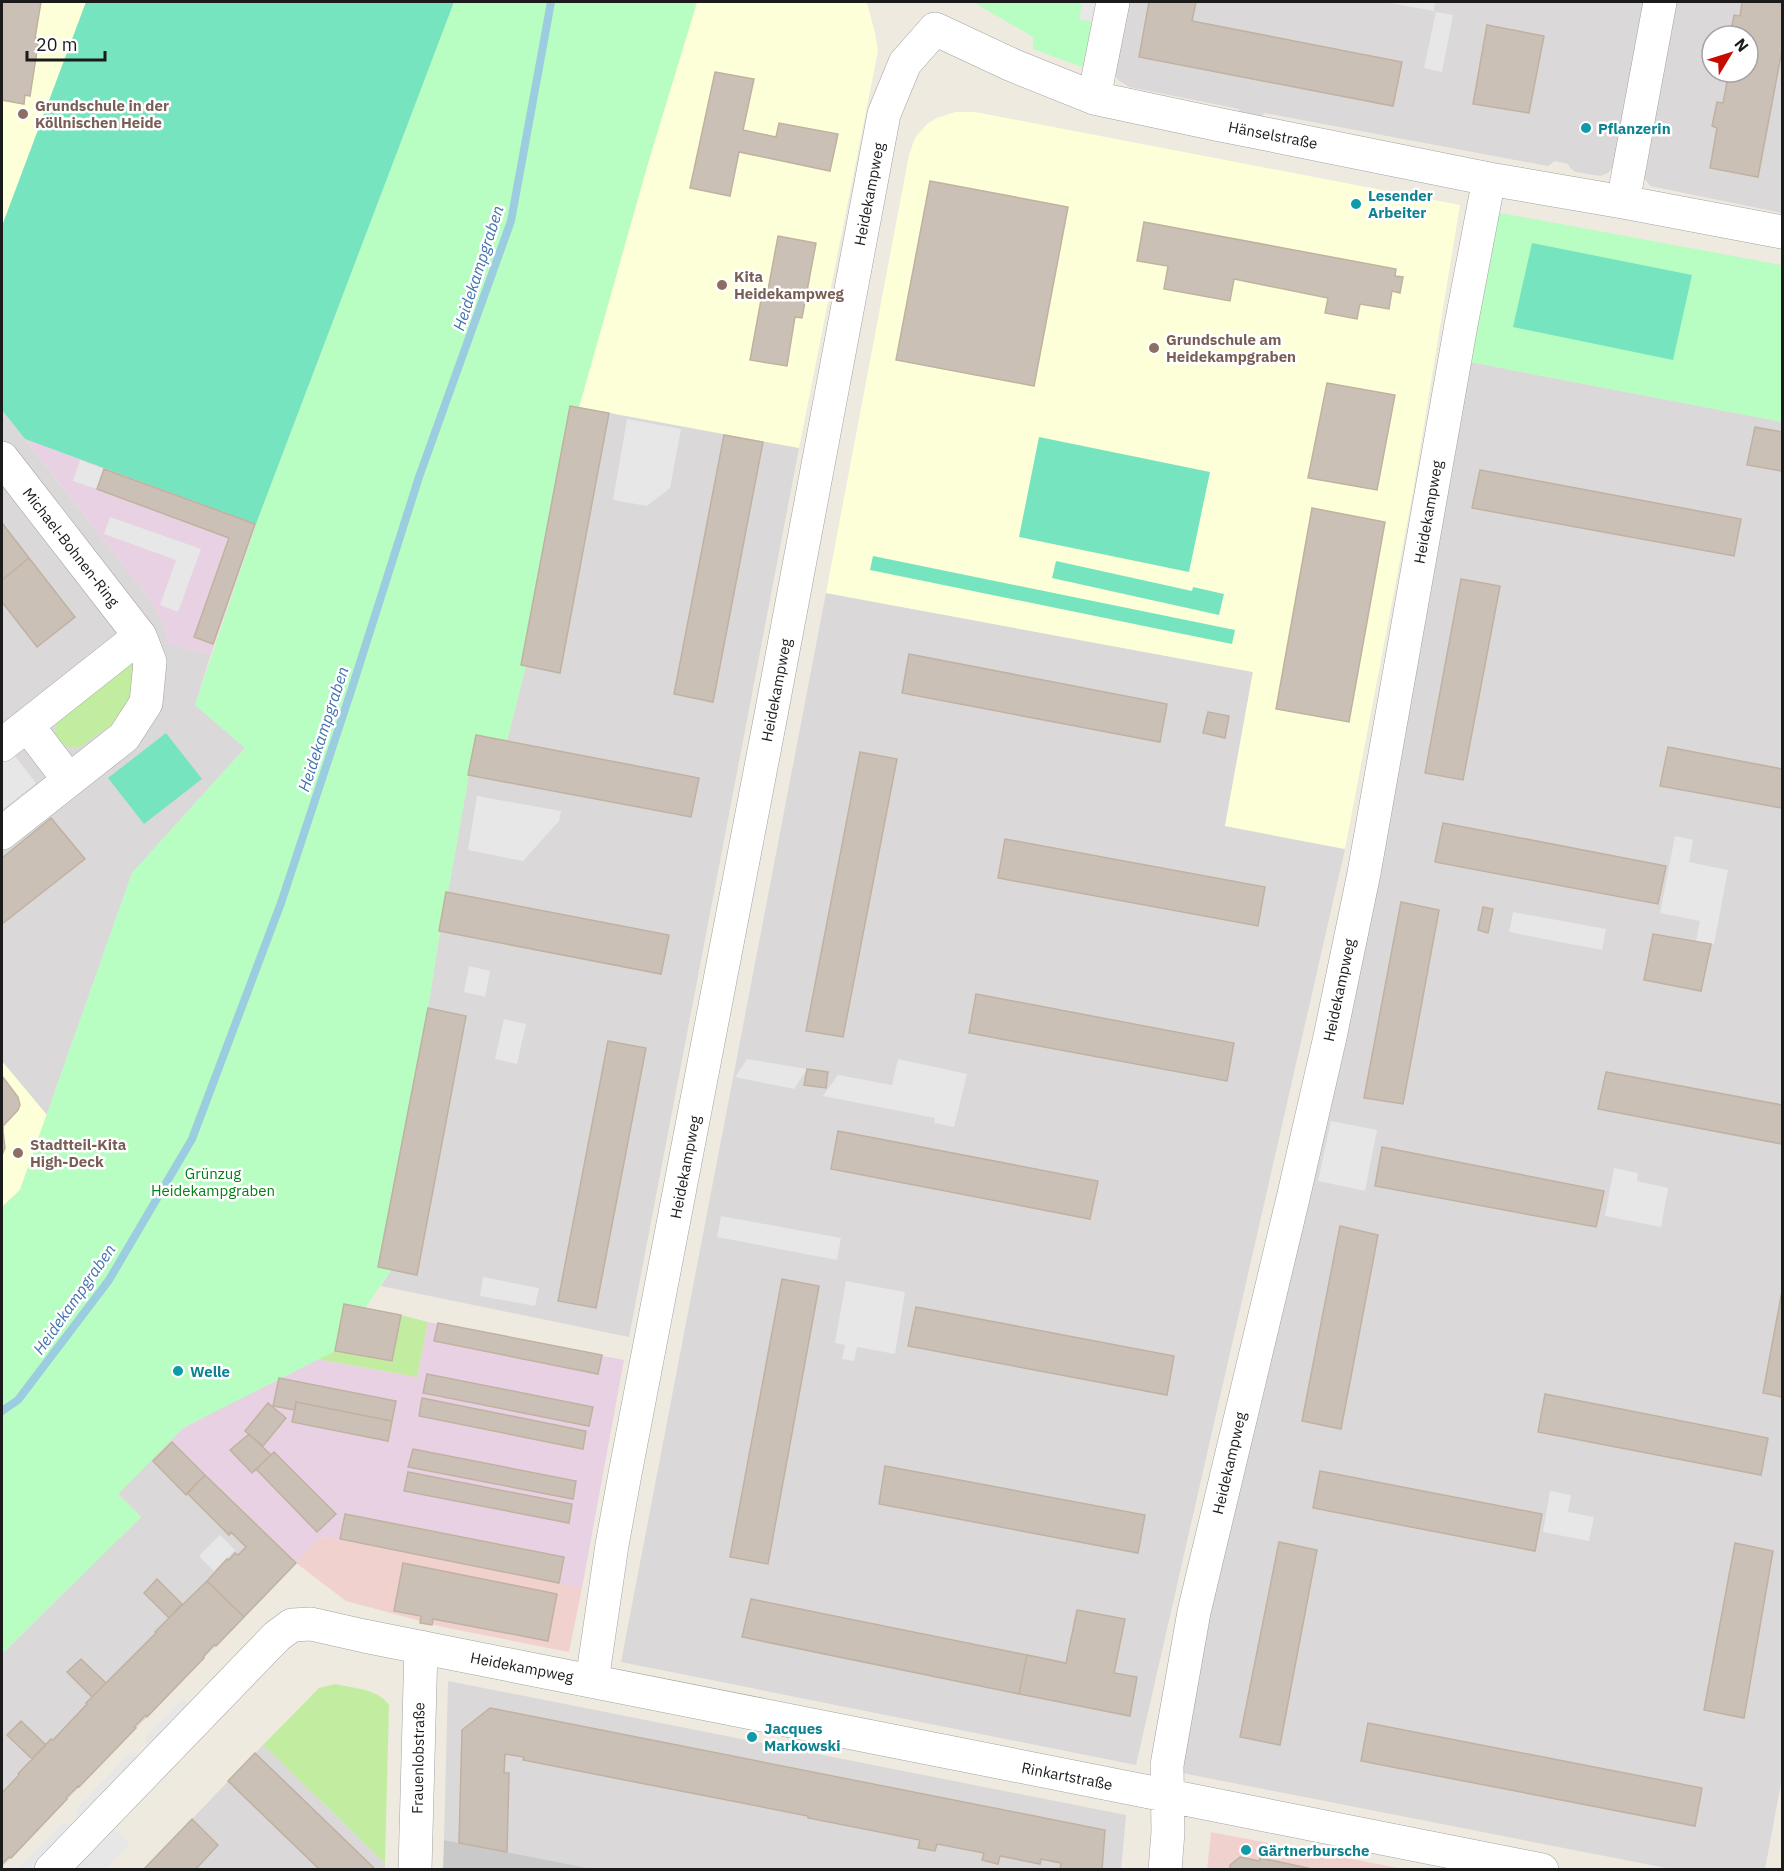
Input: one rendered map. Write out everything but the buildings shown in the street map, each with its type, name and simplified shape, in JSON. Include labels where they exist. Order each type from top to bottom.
[{"type":"street","points":[[1094,98],[1113,2]]},
{"type":"street","points":[[1623,202],[1660,2]]},
{"type":"street","name":"Hänselstraße","points":[[935,29],[1012,65],[1094,98],[1489,179],[1782,232]]},
{"type":"street","name":"Heidekampweg","points":[[51,1869],[277,1636],[292,1624],[311,1624],[592,1681],[612,1545],[771,720],[884,114],[905,63],[935,29]]},
{"type":"street","name":"Heidekampweg","points":[[1165,1869],[1168,1832],[1167,1765],[1194,1612],[1294,1194],[1364,873],[1489,179]]},
{"type":"street","name":"Michael-Bohnen-Ring","points":[[2,458],[141,636],[150,662],[146,703],[124,737],[2,833]]},
{"type":"street","points":[[2,745],[141,636]]},
{"type":"street","points":[[27,725],[69,780]]},
{"type":"street","name":"Frauenlobstraße","points":[[415,1869],[421,1647]]},
{"type":"street","name":"Rinkartstraße","points":[[592,1681],[1542,1869]]},
{"type":"shaded area","name":"Grundschule in der Köllnischen Heide","points":[[2,2],[86,2],[2,226]]},
{"type":"shaded area","name":"Kita Heidekampweg","points":[[697,2],[865,2],[875,33],[878,51],[799,448],[579,407],[648,163]]},
{"type":"shaded area","points":[[1083,2],[1102,2],[1098,23],[1079,19]]},
{"type":"shaded area","points":[[1126,2],[1647,2],[1614,166],[1608,173],[1600,176],[1576,172],[1568,164],[1555,161],[1548,166],[1264,113],[1260,121],[1240,117],[1239,109],[1129,87],[1118,80],[1114,71]]},
{"type":"shaded area","points":[[1384,2],[1435,2],[1434,11]]},
{"type":"shaded area","points":[[1672,2],[1782,2],[1782,213],[1650,186],[1642,175]]},
{"type":"shaded area","points":[[1436,12],[1453,15],[1442,72],[1424,68]]},
{"type":"shaded area","name":"Grundschule am Heidekampgraben","points":[[955,112],[975,112],[1460,205],[1413,492],[1345,849],[1225,826],[1253,672],[826,593],[909,155],[915,138],[927,124]]},
{"type":"shaded area","points":[[1470,362],[1782,422],[1782,1778],[1765,1869],[1671,1869],[1182,1773],[1204,1630]]},
{"type":"shaded area","points":[[570,406],[799,448],[629,1337],[381,1286],[391,1270],[378,1267],[428,1008],[439,931],[476,735],[507,741],[526,666],[521,665]]},
{"type":"shaded area","points":[[2,410],[150,599],[165,628],[169,644],[211,654],[195,705],[245,748],[132,873],[20,1190],[2,1207]]},
{"type":"shaded area","points":[[627,419],[681,429],[670,488],[647,506],[613,500]]},
{"type":"shaded area","points":[[25,439],[256,524],[211,654],[169,644],[165,628],[150,599]]},
{"type":"shaded area","points":[[80,460],[104,469],[97,489],[73,481]]},
{"type":"shaded area","points":[[110,517],[201,549],[178,612],[160,605],[176,560],[104,534]]},
{"type":"shaded area","points":[[826,593],[1253,672],[1225,826],[1345,849],[1136,1765],[621,1662]]},
{"type":"shaded area","points":[[12,752],[36,783],[2,810],[2,760]]},
{"type":"shaded area","points":[[477,796],[561,811],[559,821],[523,861],[468,850]]},
{"type":"shaded area","points":[[1675,836],[1693,840],[1689,862],[1728,870],[1714,944],[1696,941],[1700,921],[1660,913]]},
{"type":"shaded area","points":[[1513,912],[1606,929],[1602,950],[1509,932]]},
{"type":"shaded area","points":[[469,966],[490,971],[485,997],[464,992]]},
{"type":"shaded area","points":[[504,1019],[526,1024],[517,1064],[495,1059]]},
{"type":"shaded area","points":[[747,1059],[807,1069],[794,1089],[735,1077]]},
{"type":"shaded area","points":[[898,1059],[967,1074],[954,1127],[934,1123],[935,1118],[823,1096],[838,1075],[892,1085]]},
{"type":"shaded area","name":"Stadtteil-Kita High-Deck","points":[[2,1061],[47,1115],[20,1190],[2,1207]]},
{"type":"shaded area","points":[[1331,1121],[1377,1130],[1365,1191],[1318,1181]]},
{"type":"shaded area","points":[[1614,1168],[1638,1173],[1637,1181],[1668,1188],[1661,1227],[1605,1216]]},
{"type":"shaded area","points":[[721,1216],[841,1238],[837,1260],[717,1237]]},
{"type":"shaded area","points":[[483,1277],[539,1288],[535,1306],[480,1296]]},
{"type":"shaded area","points":[[846,1281],[905,1292],[895,1354],[857,1347],[854,1361],[842,1359],[845,1345],[835,1343]]},
{"type":"shaded area","points":[[428,1322],[624,1360],[582,1588],[322,1536],[296,1563],[170,1440],[183,1428],[317,1359],[417,1377]]},
{"type":"shaded area","points":[[170,1440],[296,1563],[2,1867],[2,1654],[141,1517],[118,1494]]},
{"type":"shaded area","points":[[1550,1491],[1571,1495],[1568,1512],[1594,1517],[1589,1541],[1543,1532]]},
{"type":"shaded area","points":[[220,1535],[235,1550],[214,1571],[199,1556]]},
{"type":"shaded area","points":[[322,1536],[582,1588],[569,1652],[443,1627],[346,1601],[296,1563]]},
{"type":"shaded area","points":[[448,1681],[1126,1815],[1121,1870],[592,1870],[444,1840]]},
{"type":"shaded area","points":[[183,1699],[189,1705],[147,1748],[145,1737]]},
{"type":"shaded area","points":[[263,1745],[385,1863],[385,1870],[143,1870]]},
{"type":"shaded area","points":[[131,1752],[141,1754],[78,1819],[77,1808]]},
{"type":"shaded area","points":[[62,1823],[72,1825],[29,1869],[17,1870]]},
{"type":"shaded area","points":[[113,1828],[130,1844],[105,1869],[73,1870]]},
{"type":"shaded area","points":[[1211,1832],[1404,1869],[1207,1870]]},
{"type":"shaded area","points":[[444,1840],[592,1869],[443,1870]]},
{"type":"green space","points":[[86,2],[454,2],[256,524],[25,439],[2,410],[2,226]]},
{"type":"green space","name":"Grünzug Heidekampgraben","points":[[454,2],[697,2],[648,163],[579,407],[570,406],[521,665],[526,666],[507,741],[476,736],[379,1267],[391,1270],[365,1308],[344,1304],[335,1351],[183,1428],[118,1494],[141,1517],[2,1654],[2,1207],[20,1190],[132,873],[245,748],[195,705],[256,524]]},
{"type":"green space","points":[[973,2],[1083,2],[1079,19],[1098,23],[1090,59],[1082,67],[1033,49],[1033,37]]},
{"type":"green space","points":[[1495,212],[1782,265],[1782,422],[1470,362]]},
{"type":"green space","points":[[1532,243],[1692,275],[1673,360],[1513,327]]},
{"type":"green space","points":[[1039,437],[1210,472],[1189,572],[1019,537]]},
{"type":"green space","points":[[873,556],[1235,630],[1232,644],[870,570]]},
{"type":"green space","points":[[1056,561],[1192,591],[1193,587],[1224,594],[1219,615],[1052,578]]},
{"type":"green space","points":[[134,653],[137,690],[121,718],[80,747],[70,748],[56,739],[56,715]]},
{"type":"green space","points":[[166,733],[202,779],[144,824],[108,778]]},
{"type":"green space","points":[[401,1315],[428,1322],[417,1377],[317,1359],[335,1351],[392,1361]]},
{"type":"green space","points":[[335,1684],[372,1692],[389,1705],[385,1863],[263,1745],[319,1688]]},
{"type":"waterway","name":"Heidekampgraben","points":[[2,1411],[18,1400],[109,1280],[192,1139],[281,903],[419,477],[511,221],[551,2]]},
{"type":"place","name":"Grundschule in der Köllnischen Heide","points":[[23,114]]},
{"type":"place","name":"Pflanzerin","points":[[1586,128]]},
{"type":"place","name":"Lesender Arbeiter","points":[[1356,204]]},
{"type":"place","name":"Kita Heidekampweg","points":[[722,285]]},
{"type":"place","name":"Grundschule am Heidekampgraben","points":[[1154,348]]},
{"type":"place","name":"Stadtteil-Kita High-Deck","points":[[18,1153]]},
{"type":"place","name":"Welle","points":[[178,1371]]},
{"type":"place","name":"Jacques Markowski","points":[[752,1737]]},
{"type":"place","name":"Gärtnerbursche","points":[[1246,1850]]}]
